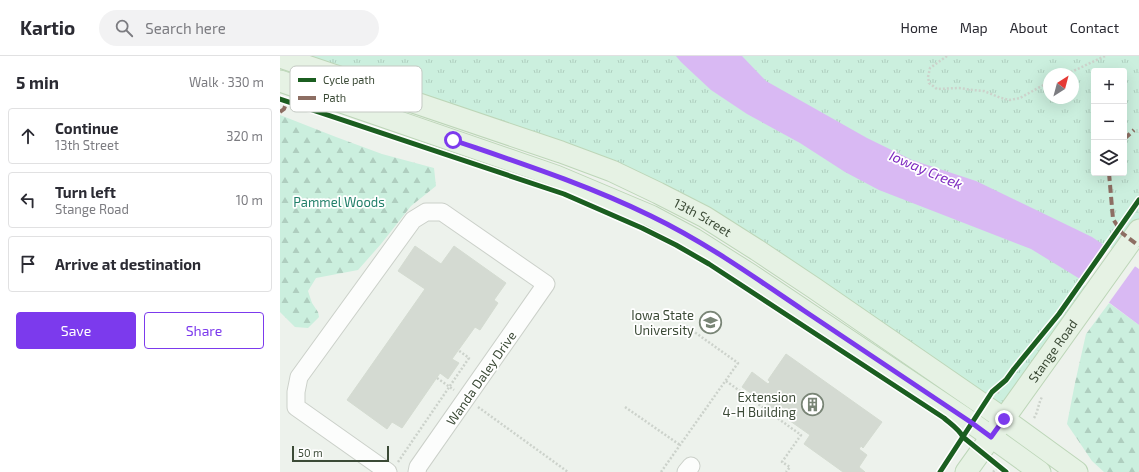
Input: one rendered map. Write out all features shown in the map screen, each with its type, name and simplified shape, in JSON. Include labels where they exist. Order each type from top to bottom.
[{"type":"main road","name":"13th Street","points":[[280,57],[305,66]]},
{"type":"main road","name":"13th Street","points":[[280,82],[290,85]]},
{"type":"main road","name":"13th Street","points":[[422,105],[561,152],[612,171],[705,217],[992,394],[1004,419],[1077,472]]},
{"type":"main road","name":"13th Street","points":[[368,112],[556,176],[651,216],[694,239],[751,275],[928,393],[986,444],[1040,472]]},
{"type":"main road","name":"Stange Road","points":[[966,472],[1139,230]]},
{"type":"street","name":"Wanda Daley Drive","points":[[391,469],[296,407],[296,392],[299,377],[412,220],[426,212],[442,212],[546,284],[418,467],[417,472]]},
{"type":"path","points":[[947,56],[930,68],[928,77],[929,83],[937,89],[959,88],[979,90],[1010,100],[1020,98],[1043,85]]},
{"type":"path","points":[[1079,68],[1105,56]]},
{"type":"path","points":[[661,472],[738,363],[686,326]]},
{"type":"path","points":[[391,469],[469,358],[458,350]]},
{"type":"path","points":[[437,378],[568,472]]},
{"type":"path","points":[[726,381],[801,435],[782,462],[790,467],[786,472]]},
{"type":"path","points":[[992,394],[1001,394]]},
{"type":"path","points":[[625,407],[680,445]]},
{"type":"path","points":[[986,444],[1001,468],[993,472]]},
{"type":"green space","points":[[300,56],[1139,56],[1139,230],[1004,419],[990,395],[981,392],[712,213],[422,102],[422,66],[326,66]]},
{"type":"green space","name":"Pammel Woods","points":[[280,115],[382,154],[434,168],[436,186],[411,206],[358,270],[316,278],[308,291],[319,317],[308,328],[295,327],[280,312]]},
{"type":"green space","points":[[1109,303],[1139,325],[1139,472],[1104,472],[1092,461],[1067,424],[1086,334]]},
{"type":"water","name":"Ioway Creek","points":[[676,56],[742,56],[766,81],[867,138],[912,160],[976,181],[1092,237],[1139,269],[1139,325],[1080,279],[1031,249],[879,190],[845,172],[800,143],[747,114],[711,90]]},
{"type":"pier","points":[[1105,244],[1136,265],[1108,304],[1079,281]]},
{"type":"building","points":[[415,246],[441,264],[454,246],[506,283],[494,300],[498,303],[480,330],[475,327],[452,359],[459,363],[448,379],[440,373],[402,428],[392,422],[387,429],[347,400],[425,289],[398,271]]},
{"type":"building","name":"Extension 4-H Building","points":[[786,354],[882,422],[863,448],[861,446],[859,449],[867,455],[859,467],[865,472],[843,472],[804,444],[810,435],[742,387],[752,372],[768,384],[770,382],[768,380]]},
{"type":"marked path","points":[[280,112],[284,109],[287,101]]},
{"type":"marked path","points":[[1127,136],[1134,130]]},
{"type":"marked path","points":[[1109,176],[1113,219],[1122,233],[1139,246]]},
{"type":"cycle path","points":[[280,99],[290,102]]},
{"type":"cycle path","points":[[319,112],[564,194],[642,228],[676,245],[709,264],[944,418],[957,429],[963,437],[1006,472]]},
{"type":"cycle path","points":[[940,472],[992,392],[1006,380],[1059,314],[1139,200]]},
{"type":"place","name":"Iowa State University","points":[[710,322]]},
{"type":"place","name":"Extension 4-H Building","points":[[812,404]]},
{"type":"route","points":[[453,140],[556,176],[601,194],[651,216],[694,239],[751,275],[991,437],[1004,419]]}]
